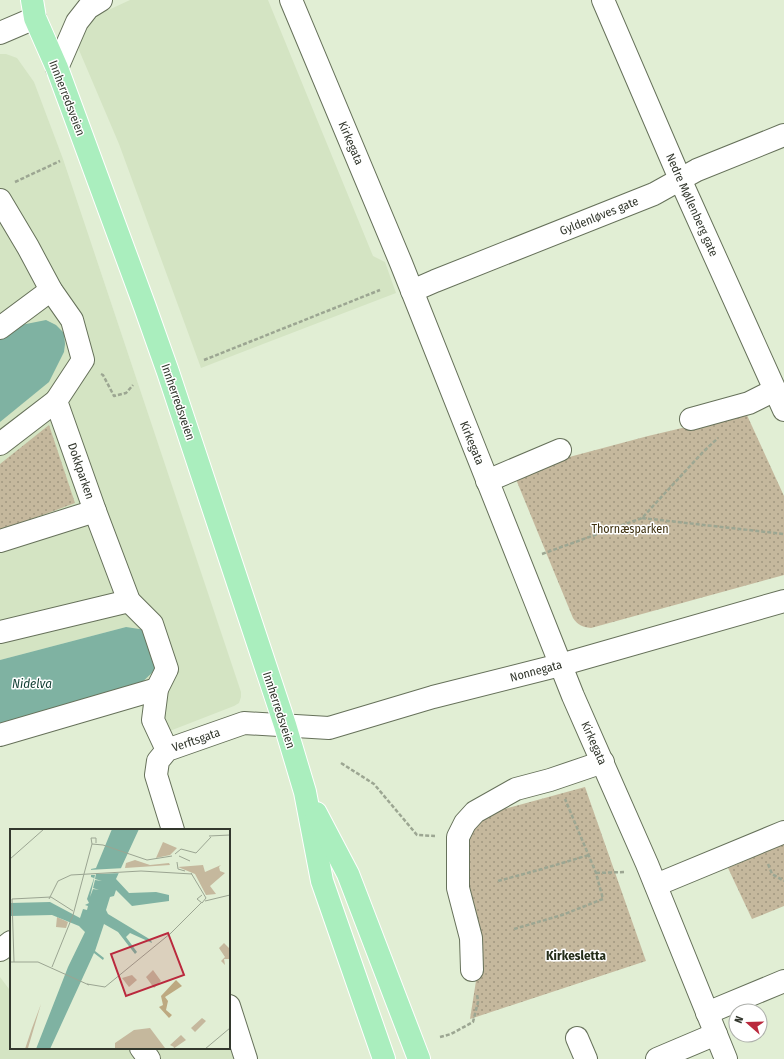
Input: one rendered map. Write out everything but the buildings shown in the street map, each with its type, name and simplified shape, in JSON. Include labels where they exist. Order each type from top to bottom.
[{"type":"main road","name":"Innherredsveien","points":[[20,0],[33,9],[57,68],[168,372],[306,792],[322,881],[384,1059]]},
{"type":"main road","name":"Innherredsveien","points":[[306,792],[348,874],[419,1059]]},
{"type":"street","points":[[57,68],[77,22],[88,8],[101,0]]},
{"type":"street","name":"Kirkegata","points":[[291,0],[395,248],[560,665],[656,885],[726,1059]]},
{"type":"street","name":"Nedre Møllenberg gate","points":[[603,0],[680,179],[784,410]]},
{"type":"street","points":[[0,33],[33,9]]},
{"type":"street","name":"Gyldenløves gate","points":[[412,292],[435,281],[654,194],[697,170],[784,135]]},
{"type":"street","points":[[0,200],[51,290],[72,320],[83,360],[56,401],[0,444]]},
{"type":"street","points":[[0,328],[51,290]]},
{"type":"street","points":[[691,419],[749,403],[775,390]]},
{"type":"street","name":"Dokkparken","points":[[56,401],[129,601],[152,624],[167,669],[157,689],[153,720],[167,750]]},
{"type":"street","points":[[487,480],[560,450]]},
{"type":"street","points":[[0,541],[95,511]]},
{"type":"street","points":[[0,632],[129,601]]},
{"type":"street","name":"Nonnegata","points":[[285,725],[329,728],[433,697],[560,665],[784,601]]},
{"type":"street","points":[[0,735],[157,689]]},
{"type":"street","name":"Verftsgata","points":[[173,829],[156,775],[158,761],[167,750],[244,723],[285,725]]},
{"type":"street","points":[[472,970],[470,938],[458,888],[458,837],[465,823],[475,812],[516,789],[550,780],[603,762]]},
{"type":"street","points":[[656,885],[784,833]]},
{"type":"street","points":[[0,950],[10,943]]},
{"type":"street","points":[[707,1013],[784,981]]},
{"type":"street","points":[[230,1009],[246,1059]]},
{"type":"street","points":[[657,1059],[716,1034]]},
{"type":"street","points":[[576,1038],[586,1059]]},
{"type":"street","points":[[142,1049],[149,1059]]},
{"type":"path","points":[[13,183],[60,161]]},
{"type":"path","points":[[204,360],[380,290]]},
{"type":"path","points":[[114,396],[126,393],[133,384]]},
{"type":"path","points":[[642,518],[703,452],[717,439],[723,436]]},
{"type":"path","points":[[542,555],[642,518],[784,534]]},
{"type":"path","points":[[341,763],[374,784],[417,835],[458,837]]},
{"type":"path","points":[[514,929],[603,899],[589,854],[564,797],[550,780]]},
{"type":"path","points":[[498,881],[589,854]]},
{"type":"path","points":[[440,1037],[451,1034],[473,1022],[478,1002]]},
{"type":"shaded area","points":[[130,0],[268,0],[373,256],[385,262],[396,293],[201,368],[119,144],[79,50],[78,40],[89,19]]},
{"type":"shaded area","points":[[0,54],[6,54],[17,58],[34,82],[63,159],[241,692],[239,703],[234,706],[162,734],[152,742],[137,687],[126,627],[0,660]]},
{"type":"shaded area","points":[[0,977],[10,988],[10,1049],[230,1049],[230,1043],[235,1059],[0,1059]]},
{"type":"green space","name":"Thornæsparken","points":[[746,413],[784,496],[784,575],[591,628],[579,624],[573,618],[513,472],[648,436]]},
{"type":"green space","points":[[49,425],[75,503],[0,531],[0,464]]},
{"type":"green space","points":[[585,787],[646,961],[470,1019],[481,949],[467,895],[465,843],[482,815]]},
{"type":"green space","points":[[784,844],[784,906],[752,919],[728,868]]},
{"type":"water","points":[[46,320],[56,325],[64,333],[64,352],[49,382],[0,422],[0,336],[11,327]]},
{"type":"water","name":"Nidelva","points":[[126,627],[146,630],[157,662],[155,670],[137,687],[0,724],[0,660]]},
{"type":"district","name":"Kirkesletta","points":[[576,955]]}]
